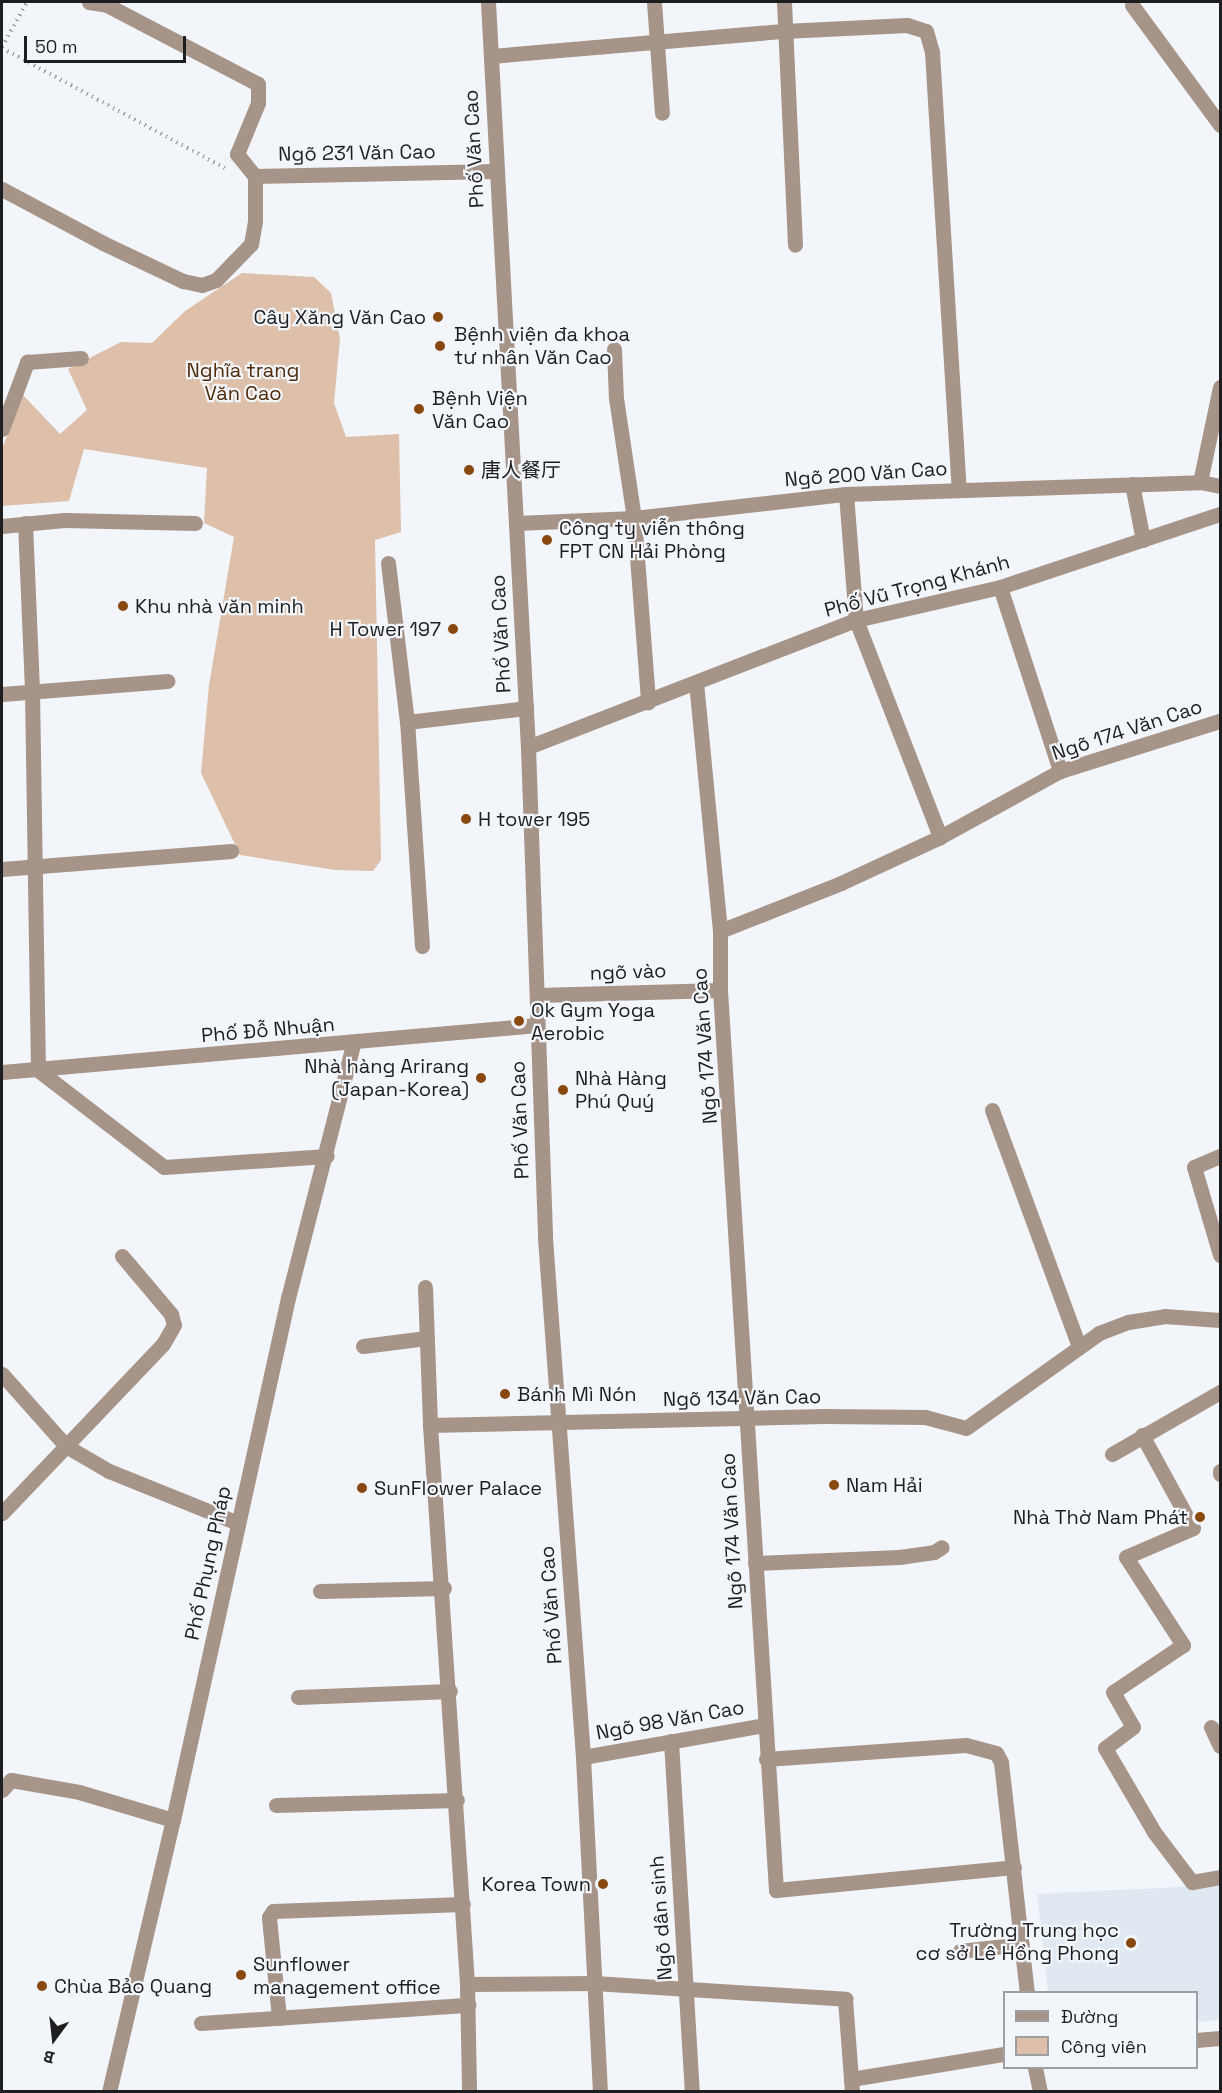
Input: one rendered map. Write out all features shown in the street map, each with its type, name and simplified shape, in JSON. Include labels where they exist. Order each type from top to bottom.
[{"type":"street","name":"Ngõ 231 Văn Cao","points":[[2,189],[103,243],[197,284],[216,280],[251,244],[256,213],[255,176],[237,154],[258,104],[258,84],[107,3],[89,2]]},
{"type":"street","name":"Phố Văn Cao","points":[[488,2],[528,747],[545,1238],[583,1757],[600,2091]]},
{"type":"street","points":[[654,2],[662,112]]},
{"type":"street","points":[[784,2],[795,244]]},
{"type":"street","points":[[1132,5],[1221,125]]},
{"type":"street","points":[[491,56],[784,31],[907,25],[926,31],[932,52],[959,488]]},
{"type":"street","name":"Ngõ 231 Văn Cao","points":[[255,176],[496,171]]},
{"type":"street","points":[[614,349],[616,398],[634,518],[648,702]]},
{"type":"street","points":[[2,429],[27,362],[81,358]]},
{"type":"street","points":[[1200,482],[1221,387]]},
{"type":"street","name":"Ngõ 200 Văn Cao","points":[[516,523],[634,518],[846,494],[959,488],[1200,482],[1221,486]]},
{"type":"street","points":[[1131,484],[1143,540]]},
{"type":"street","points":[[846,494],[856,620],[940,837]]},
{"type":"street","name":"Phố Vũ Trọng Khánh","points":[[528,747],[856,620],[1000,586],[1221,514]]},
{"type":"street","points":[[2,526],[98,520],[195,523]]},
{"type":"street","points":[[26,523],[32,690],[38,1070],[164,1167],[327,1156]]},
{"type":"street","points":[[388,563],[407,722],[422,946]]},
{"type":"street","points":[[1000,586],[1060,771]]},
{"type":"street","points":[[2,694],[167,681]]},
{"type":"street","name":"Ngõ 174 Văn Cao","points":[[696,682],[720,931],[720,990],[766,1759],[776,1890],[1014,1868]]},
{"type":"street","points":[[407,722],[526,708]]},
{"type":"street","name":"Ngõ 174 Văn Cao","points":[[720,931],[841,883],[940,837],[1060,771],[1221,722]]},
{"type":"street","points":[[2,869],[231,851]]},
{"type":"street","name":"ngõ vào","points":[[537,995],[720,990]]},
{"type":"street","name":"Phố Đỗ Nhuận","points":[[2,1072],[353,1044],[537,1025]]},
{"type":"street","name":"Phố Phụng Pháp","points":[[109,2091],[173,1820],[288,1298],[327,1156],[353,1044]]},
{"type":"street","points":[[992,1110],[1078,1344],[1128,1322],[1164,1316],[1221,1320]]},
{"type":"street","points":[[1221,1156],[1194,1167],[1221,1255]]},
{"type":"street","points":[[3,1508],[163,1344],[174,1326],[171,1314],[122,1256]]},
{"type":"street","points":[[425,1287],[430,1425],[444,1588],[463,1904],[470,2091]]},
{"type":"street","points":[[363,1346],[426,1338]]},
{"type":"street","name":"Ngõ 134 Văn Cao","points":[[430,1425],[559,1420],[925,1417],[966,1428],[1078,1344]]},
{"type":"street","points":[[2,1374],[66,1446],[109,1471],[238,1522]]},
{"type":"street","points":[[1112,1454],[1221,1392]]},
{"type":"street","points":[[1142,1436],[1193,1528],[1126,1557],[1183,1645],[1113,1692],[1133,1727],[1105,1748],[1154,1832],[1192,1882],[1221,1877]]},
{"type":"street","points":[[755,1563],[899,1557],[934,1552],[942,1546]]},
{"type":"street","points":[[320,1591],[444,1588]]},
{"type":"street","points":[[298,1697],[450,1691]]},
{"type":"street","name":"Ngõ 98 Văn Cao","points":[[583,1757],[764,1725]]},
{"type":"street","points":[[1211,1728],[1221,1746]]},
{"type":"street","name":"Ngõ dân sinh","points":[[671,1741],[692,2091]]},
{"type":"street","points":[[766,1759],[966,1745],[988,1749],[1001,1762],[1027,1991]]},
{"type":"street","points":[[2,1790],[11,1780],[79,1792],[173,1820]]},
{"type":"street","points":[[276,1805],[456,1800]]},
{"type":"street","points":[[279,2018],[269,1917],[273,1911],[463,1904]]},
{"type":"street","points":[[960,1951],[1022,1944]]},
{"type":"street","points":[[467,1984],[594,1983],[845,1999],[851,2085],[1003,2054]]},
{"type":"street","points":[[201,2023],[468,2005]]},
{"type":"street","points":[[1198,2040],[1221,2038]]},
{"type":"street","points":[[1035,2069],[1040,2091]]},
{"type":"path","points":[[27,2],[2,47],[223,168],[255,176]]},
{"type":"shaded area","name":"Trường Trung học cơ sở Lê Hồng Phong","points":[[1220,1885],[1220,2020],[1198,2022],[1198,1991],[1048,1991],[1037,1894]]},
{"type":"green space","name":"Nghĩa trang Văn Cao","points":[[242,273],[314,277],[331,293],[340,339],[334,403],[346,437],[399,434],[401,532],[375,540],[381,860],[373,871],[335,870],[240,855],[201,773],[209,685],[234,537],[204,523],[207,468],[84,449],[69,501],[2,506],[2,449],[23,395],[60,434],[87,410],[68,369],[121,342],[152,343],[185,311]]},
{"type":"place","name":"Cây Xăng Văn Cao","points":[[438,317]]},
{"type":"place","name":"Bệnh viện đa khoa tư nhân Văn Cao","points":[[440,346]]},
{"type":"place","name":"Bệnh Viện Văn Cao","points":[[419,409]]},
{"type":"place","name":"唐人餐厅","points":[[469,470]]},
{"type":"place","name":"Công ty viễn thông FPT CN Hải Phòng","points":[[547,540]]},
{"type":"place","name":"Khu nhà văn minh","points":[[123,606]]},
{"type":"place","name":"H Tower 197","points":[[453,629]]},
{"type":"place","name":"H tower 195","points":[[466,819]]},
{"type":"place","name":"Ok Gym Yoga Aerobic","points":[[519,1021]]},
{"type":"place","name":"Nhà hàng Arirang (Japan-Korea)","points":[[481,1078]]},
{"type":"place","name":"Nhà Hàng Phú Quý","points":[[563,1090]]},
{"type":"place","name":"Bánh Mì Nón","points":[[505,1394]]},
{"type":"place","name":"Nam Hải","points":[[834,1485]]},
{"type":"place","name":"SunFlower Palace","points":[[362,1488]]},
{"type":"place","name":"Nhà Thờ Nam Phát","points":[[1200,1517]]},
{"type":"place","name":"Korea Town","points":[[603,1884]]},
{"type":"place","name":"Trường Trung học cơ sở Lê Hồng Phong","points":[[1131,1943]]},
{"type":"place","name":"Sunflower management office","points":[[241,1975]]},
{"type":"place","name":"Chùa Bảo Quang","points":[[42,1986]]}]
